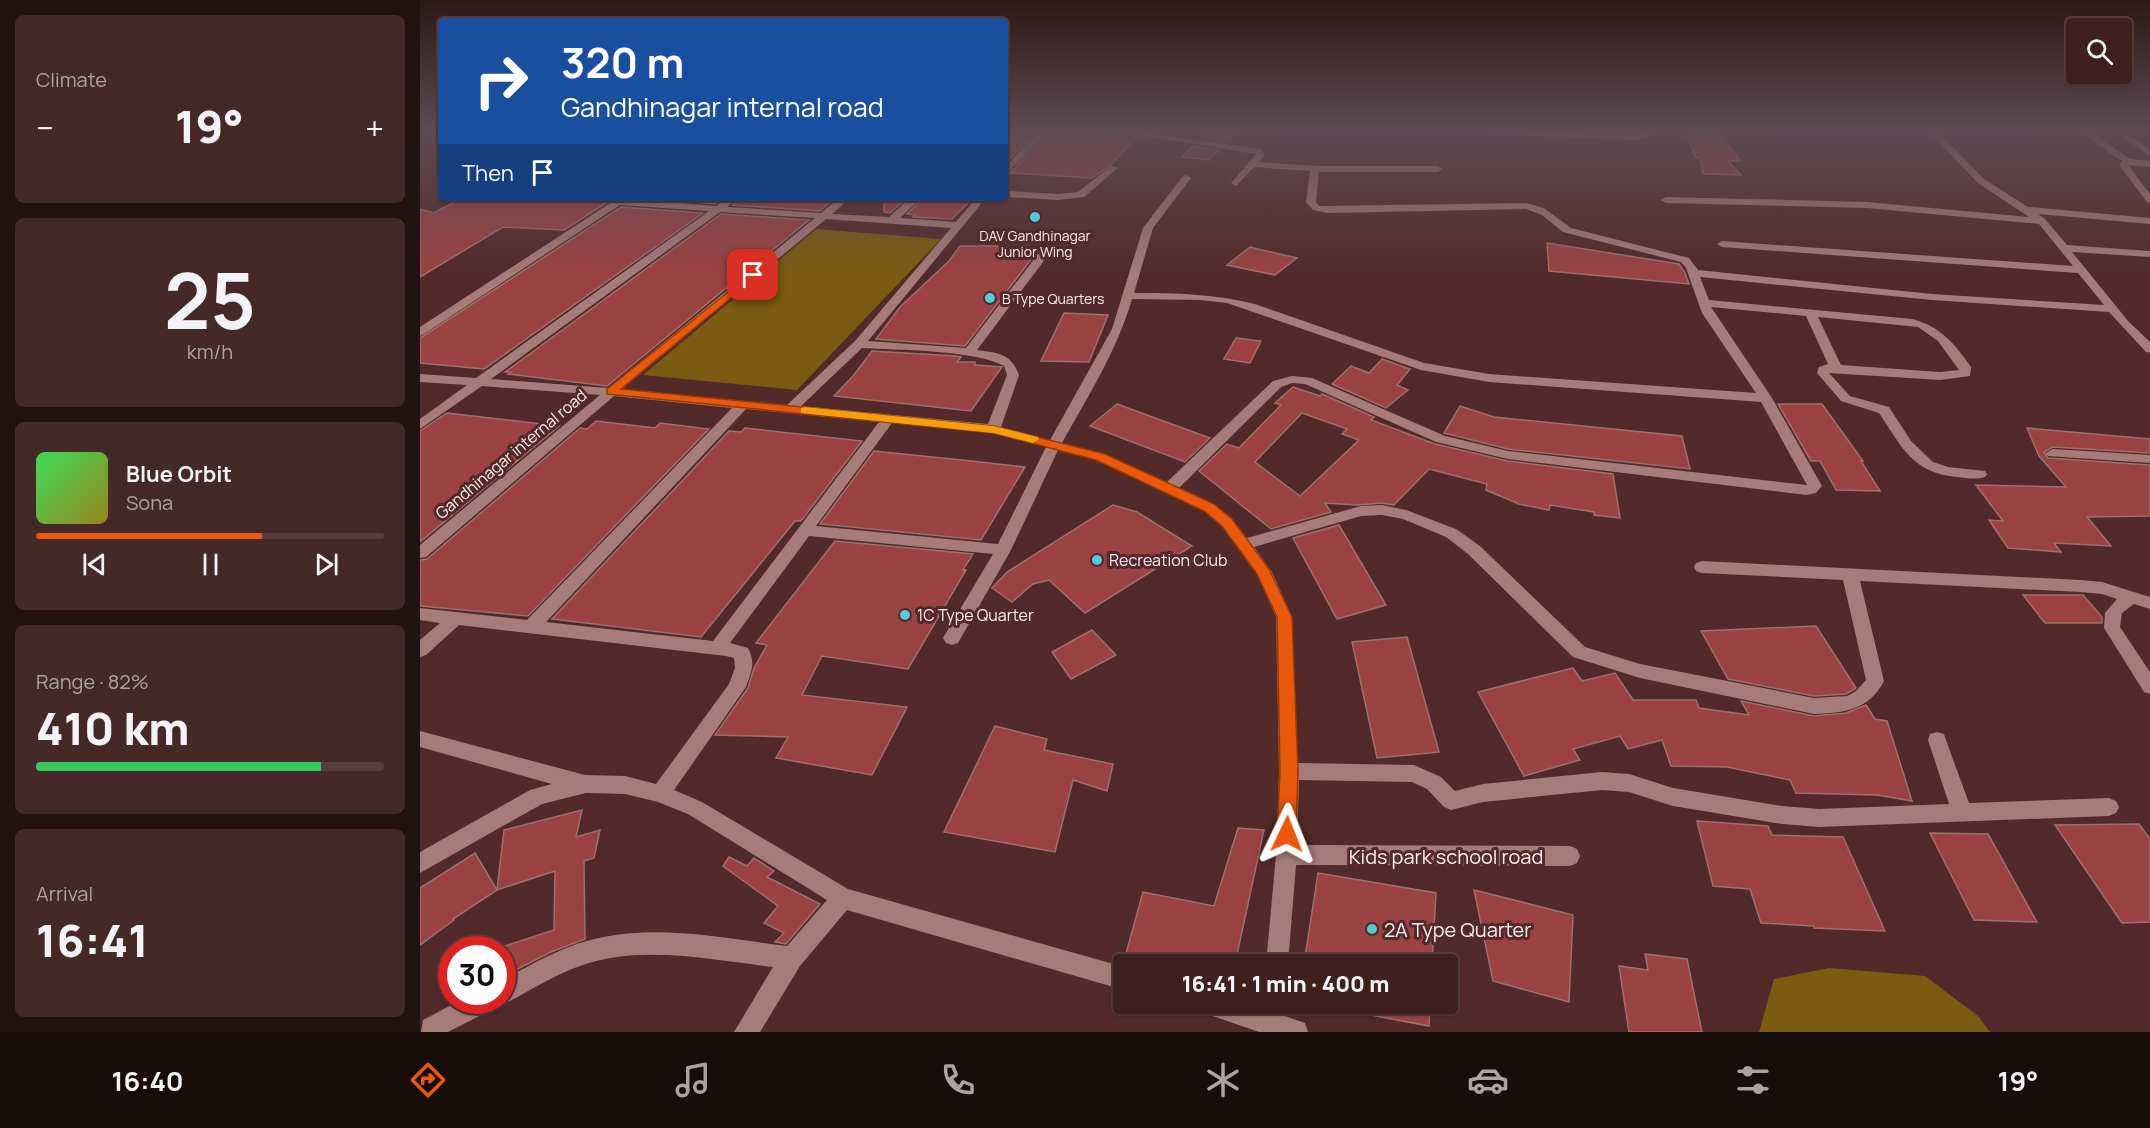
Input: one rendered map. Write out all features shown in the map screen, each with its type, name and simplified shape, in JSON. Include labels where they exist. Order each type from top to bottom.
[{"type":"street","points":[[1008,194],[1058,197],[1081,195],[1100,179]]},
{"type":"street","points":[[952,638],[1003,550],[1054,444],[1108,350],[1118,329],[1148,228],[1185,179]]},
{"type":"street","points":[[1236,183],[1239,179]]},
{"type":"street","points":[[1169,489],[1277,384],[1286,379],[1308,381],[1412,428],[1474,448],[1508,455],[1811,490],[1815,486],[1766,398],[1717,328],[1685,260],[1567,230],[1557,226],[1547,213],[1526,206],[1328,210],[1316,208],[1311,202],[1314,179]]},
{"type":"street","points":[[1979,179],[2042,221],[2113,309],[2150,350]]},
{"type":"street","points":[[2134,179],[2150,200]]},
{"type":"street","points":[[1666,200],[1857,204],[2042,221]]},
{"type":"street","points":[[420,332],[619,201]]},
{"type":"street","points":[[632,201],[957,225]]},
{"type":"street","points":[[420,425],[729,201]]},
{"type":"street","name":"Gandhinagar internal road","points":[[420,553],[842,201]]},
{"type":"street","points":[[891,221],[913,201]]},
{"type":"street","points":[[791,409],[858,344],[978,201]]},
{"type":"street","points":[[2028,210],[2150,221]]},
{"type":"street","points":[[1722,244],[2082,270]]},
{"type":"street","points":[[2065,248],[2150,254]]},
{"type":"street","points":[[969,352],[1042,256]]},
{"type":"street","points":[[1693,273],[1932,297],[2113,309]]},
{"type":"street","points":[[1128,296],[1227,300],[1251,306],[1421,366],[1455,374],[1766,398]]},
{"type":"street","points":[[1704,303],[1926,325],[1936,330],[1965,366],[1966,373],[1940,376],[1836,368],[1828,368],[1823,370],[1823,373],[1840,395],[1849,400],[1878,406],[1884,410],[1925,465],[1938,470],[1980,474]]},
{"type":"street","points":[[1810,313],[1836,368]]},
{"type":"street","points":[[858,344],[969,352],[997,357],[1009,364],[1013,375],[993,429]]},
{"type":"street","points":[[420,378],[611,392],[993,429],[1100,457],[1209,507],[1227,522],[1264,572],[1284,617],[1289,771],[1286,855],[1278,954]]},
{"type":"street","points":[[531,627],[742,405]]},
{"type":"street","points":[[717,648],[888,419]]},
{"type":"street","points":[[2053,453],[2150,459]]},
{"type":"street","points":[[1244,544],[1361,511],[1382,510],[1406,515],[1450,533],[1474,550],[1579,652],[1640,671],[1814,706],[1844,706],[1866,696],[1875,681],[1850,574]]},
{"type":"street","points":[[806,530],[1003,550]]},
{"type":"street","points":[[1702,567],[2080,586],[2102,588],[2150,603]]},
{"type":"street","points":[[2132,597],[2115,608],[2110,617],[2112,628],[2150,687]]},
{"type":"street","points":[[420,614],[717,648],[742,653],[744,668],[737,687],[660,794]]},
{"type":"street","points":[[420,650],[456,618]]},
{"type":"street","points":[[420,739],[586,784],[625,785],[660,794],[695,808],[843,898],[1113,976]]},
{"type":"street","points":[[1938,740],[1962,812]]},
{"type":"street","points":[[1289,771],[1414,774],[1434,783],[1451,801],[1484,793],[1602,781],[1629,783],[1673,797],[1782,815],[1819,818],[2109,807]]},
{"type":"street","points":[[420,863],[537,796],[586,784]]},
{"type":"street","name":"Kids park school road","points":[[1286,855],[1570,856]]},
{"type":"street","points":[[746,1032],[792,958],[843,898]]},
{"type":"street","points":[[516,986],[582,954],[616,946],[648,944],[792,958]]},
{"type":"street","points":[[431,1028],[459,1014]]},
{"type":"street","points":[[1248,1014],[1272,1020],[1296,1032]]},
{"type":"shaded area","points":[[816,229],[941,239],[797,390],[643,375]]},
{"type":"shaded area","points":[[1829,968],[1925,976],[1978,1016],[1990,1032],[1759,1032],[1774,979]]},
{"type":"building","points":[[456,201],[609,201],[564,230],[503,227],[420,277],[420,209],[434,213]]},
{"type":"building","points":[[680,201],[719,201],[715,204]]},
{"type":"building","points":[[737,201],[832,201],[820,211],[733,205]]},
{"type":"building","points":[[884,201],[904,201],[890,213],[884,212]]},
{"type":"building","points":[[920,201],[970,201],[952,219],[913,217],[915,215],[907,214]]},
{"type":"building","points":[[621,207],[703,213],[484,369],[420,363],[420,338]]},
{"type":"building","points":[[721,214],[809,220],[607,386],[505,372]]},
{"type":"building","points":[[1547,243],[1679,264],[1689,284],[1549,271]]},
{"type":"building","points":[[960,246],[995,246],[1041,251],[1036,253],[965,346],[876,339],[900,307],[949,261]]},
{"type":"building","points":[[1250,247],[1297,258],[1275,275],[1227,265]]},
{"type":"building","points":[[1064,313],[1108,315],[1089,362],[1041,361]]},
{"type":"building","points":[[1236,338],[1261,341],[1250,363],[1224,359]]},
{"type":"building","points":[[872,351],[956,356],[961,357],[957,362],[975,362],[975,365],[1002,367],[971,411],[834,396]]},
{"type":"building","points":[[1382,359],[1410,369],[1397,385],[1408,390],[1386,408],[1332,384],[1351,366],[1369,373]]},
{"type":"building","points":[[1293,387],[1320,396],[1322,394],[1374,417],[1371,420],[1435,444],[1508,461],[1613,474],[1620,518],[1550,505],[1549,510],[1519,504],[1486,490],[1487,484],[1429,469],[1394,505],[1325,503],[1331,512],[1271,529],[1199,471],[1227,444],[1239,448],[1281,405],[1275,403]],"holes":[[[1302,413],[1347,429],[1342,434],[1359,440],[1300,496],[1255,462]]]},
{"type":"building","points":[[1117,404],[1210,438],[1185,462],[1090,426]]},
{"type":"building","points":[[1778,404],[1822,404],[1863,461],[1861,461],[1880,491],[1836,490],[1820,461],[1811,461]]},
{"type":"building","points":[[1460,406],[1494,417],[1682,436],[1690,469],[1508,449],[1444,433]]},
{"type":"building","points":[[447,413],[559,426],[420,542],[420,431]]},
{"type":"building","points":[[596,421],[655,428],[660,423],[709,429],[528,616],[420,606],[420,560],[427,559],[580,428],[587,429]]},
{"type":"building","points":[[745,428],[862,441],[801,521],[795,521],[701,637],[552,619],[729,431],[741,432]]},
{"type":"building","points":[[2027,428],[2150,439],[2150,453],[2053,447],[2044,452],[2048,458],[2150,465],[2150,516],[2087,517],[2111,546],[2054,543],[2061,552],[2008,548],[1989,520],[2003,521],[1976,485],[2066,487],[2039,456]]},
{"type":"building","points":[[874,451],[1025,467],[981,540],[820,524]]},
{"type":"building","name":"Recreation Club","points":[[1113,505],[1137,512],[1192,546],[1085,613],[1049,580],[1033,584],[1012,602],[992,588],[1007,572]]},
{"type":"building","points":[[1339,525],[1386,605],[1337,619],[1293,538]]},
{"type":"building","points":[[835,541],[973,554],[908,669],[822,656],[802,695],[907,707],[872,775],[776,758],[788,737],[715,735],[748,688],[754,668],[767,645],[756,643]]},
{"type":"building","points":[[2023,595],[2083,595],[2102,617],[2102,623],[2045,623]]},
{"type":"building","points":[[1816,626],[1856,688],[1846,694],[1814,696],[1728,679],[1701,631]]},
{"type":"building","points":[[1092,630],[1116,655],[1071,679],[1052,652]]},
{"type":"building","points":[[1407,637],[1439,752],[1377,758],[1352,642]]},
{"type":"building","points":[[1573,668],[1582,681],[1615,673],[1633,700],[1696,700],[1699,708],[1749,715],[1741,701],[1814,716],[1846,713],[1866,705],[1875,719],[1887,721],[1912,801],[1877,795],[1796,793],[1790,780],[1727,767],[1671,766],[1662,740],[1628,749],[1620,736],[1573,749],[1580,760],[1524,776],[1478,692]]},
{"type":"building","points":[[995,726],[1047,739],[1044,750],[1113,764],[1107,791],[1073,780],[1055,852],[944,832]]},
{"type":"building","points":[[582,810],[576,837],[600,830],[594,858],[584,861],[585,939],[551,952],[516,970],[516,942],[554,930],[555,871],[497,890],[504,830]]},
{"type":"building","points":[[1697,821],[1768,826],[1772,835],[1843,837],[1885,931],[1761,923],[1750,889],[1713,886]]},
{"type":"building","points":[[2139,824],[2150,839],[2150,922],[2122,923],[2055,825]]},
{"type":"building","points":[[1238,828],[1264,830],[1237,954],[1126,954],[1143,892],[1214,906]]},
{"type":"building","points":[[1930,833],[1988,834],[2037,922],[1974,920]]},
{"type":"building","points":[[475,853],[497,890],[453,919],[420,945],[420,888]]},
{"type":"building","points":[[729,857],[747,866],[754,858],[774,871],[767,877],[820,904],[786,944],[775,942],[784,933],[764,923],[778,906],[723,866]]},
{"type":"building","name":"2A Type Quarter","points":[[1318,873],[1436,893],[1433,954],[1306,954]]},
{"type":"building","points":[[1474,890],[1573,915],[1569,1002],[1493,981]]},
{"type":"building","points":[[1645,954],[1687,959],[1702,1032],[1629,1032],[1619,966],[1648,970]]},
{"type":"building","points":[[1365,1014],[1430,1014],[1429,1026]]},
{"type":"slow traffic","points":[[805,411],[993,429],[1033,439]]},
{"type":"place","name":"DAV Gandhinagar Junior Wing","points":[[1035,217]]},
{"type":"place","name":"B Type Quarters","points":[[990,298]]},
{"type":"place","name":"Recreation Club","points":[[1097,560]]},
{"type":"place","name":"1C Type Quarter","points":[[905,615]]},
{"type":"place","name":"2A Type Quarter","points":[[1372,929]]},
{"type":"route","points":[[753,275],[611,392],[993,429],[1100,457],[1209,507],[1227,522],[1264,572],[1284,617],[1289,771],[1287,834]]}]
